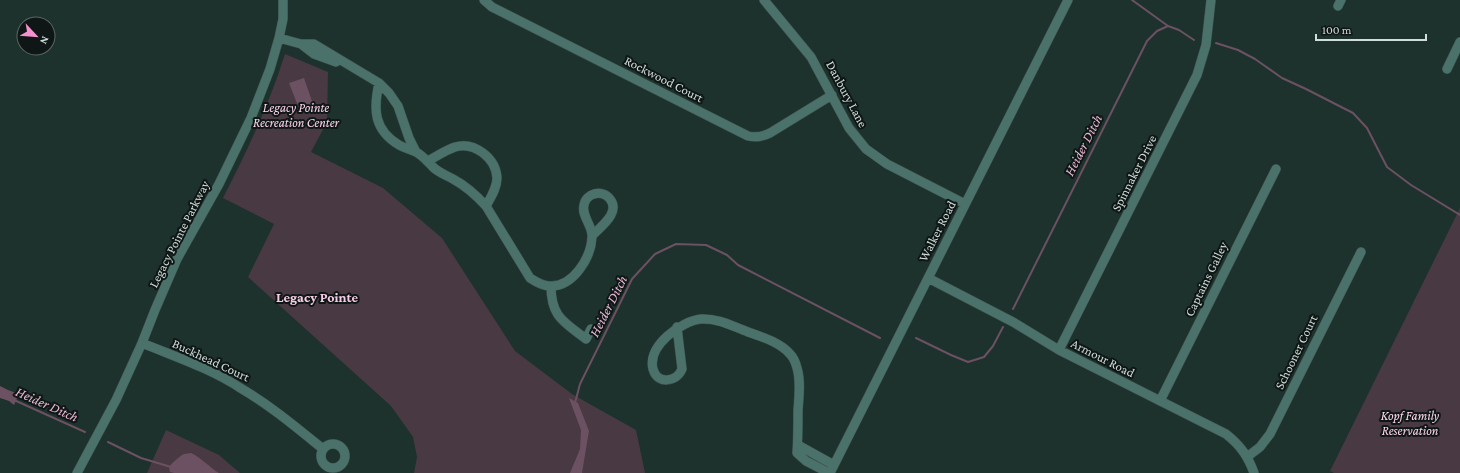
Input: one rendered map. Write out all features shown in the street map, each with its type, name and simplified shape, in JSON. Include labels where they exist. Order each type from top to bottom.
[{"type":"street","name":"Legacy Pointe Parkway","points":[[76,473],[116,400],[178,259],[219,184],[251,118],[270,69],[279,38],[283,19],[283,0]]},
{"type":"street","name":"Rockwood Court","points":[[484,0],[492,7],[748,136],[755,138],[762,137],[770,133],[832,95]]},
{"type":"street","name":"Danbury Lane","points":[[764,0],[811,57],[849,128],[859,142],[872,155],[887,164],[965,204]]},
{"type":"street","name":"Walker Road","points":[[833,471],[904,326],[1068,0]]},
{"type":"street","name":"Spinnaker Drive","points":[[1059,350],[1197,75],[1206,45],[1211,0]]},
{"type":"street","points":[[279,38],[302,44],[314,54],[335,62],[344,63],[379,83],[389,93],[398,106],[409,138],[416,152]]},
{"type":"street","points":[[1447,69],[1460,42]]},
{"type":"street","points":[[379,83],[376,112],[377,121],[381,130],[399,146],[416,152],[428,161],[432,167],[467,188],[486,206],[509,246],[530,278],[539,283],[551,286],[566,283],[576,274],[585,260],[591,248],[592,236]]},
{"type":"street","points":[[428,161],[455,147],[464,145],[478,149],[490,159],[497,177],[495,190],[486,206]]},
{"type":"street","name":"Captains Galley","points":[[1160,401],[1276,169]]},
{"type":"street","name":"Schooner Court","points":[[1247,457],[1260,447],[1270,434],[1361,252]]},
{"type":"street","name":"Armour Road","points":[[928,278],[1013,322],[1059,350],[1226,434],[1238,444],[1247,457],[1254,473]]},
{"type":"street","points":[[551,286],[551,298],[554,308],[562,320],[586,339],[591,329]]},
{"type":"street","points":[[677,327],[682,369],[681,372],[674,378],[666,380],[662,379],[654,371],[653,362],[659,346],[667,335],[677,327],[700,319],[713,319],[724,322],[765,338],[781,346],[791,355],[797,367],[799,380],[798,453],[801,458],[833,471]]},
{"type":"street","name":"Buckhead Court","points":[[142,343],[215,374],[242,388],[271,408],[323,449]]},
{"type":"green space","name":"Legacy Pointe Recreation Center","points":[[285,54],[328,72],[327,122],[311,152],[383,188],[442,238],[515,351],[572,394],[636,430],[645,473],[414,473],[417,457],[413,437],[391,406],[248,277],[274,224],[223,198],[257,128]]},
{"type":"green space","name":"Kopf Family Reservation","points":[[1460,208],[1460,473],[1334,473],[1330,471]]},
{"type":"green space","points":[[166,430],[219,455],[240,473],[147,473]]},
{"type":"shaded area","points":[[304,78],[313,104],[297,110],[296,107],[298,106],[289,83]]},
{"type":"shaded area","points":[[0,386],[19,394],[14,405],[9,401],[0,398]]},
{"type":"shaded area","points":[[569,398],[578,403],[589,431],[582,473],[570,473],[580,449],[581,430]]},
{"type":"shaded area","points":[[191,453],[219,473],[170,472],[169,467],[176,460],[184,454]]},
{"type":"waterway","points":[[1132,0],[1168,26]]},
{"type":"waterway","name":"Heider Ditch","points":[[1013,309],[1147,41],[1157,31],[1168,26],[1179,30],[1194,40]]},
{"type":"waterway","name":"Heider Ditch","points":[[1216,43],[1238,50],[1255,59],[1282,78],[1353,113],[1367,128],[1387,167],[1411,185],[1460,215]]},
{"type":"waterway","name":"Heider Ditch","points":[[575,403],[580,384],[632,279],[655,254],[676,244],[706,245],[727,255],[738,265],[880,338]]},
{"type":"waterway","name":"Heider Ditch","points":[[916,338],[968,362],[984,357],[993,346],[1003,327]]},
{"type":"waterway","name":"Heider Ditch","points":[[14,400],[85,432]]},
{"type":"waterway","name":"Heider Ditch","points":[[108,442],[141,458],[171,467]]},
{"type":"district","name":"Legacy Pointe","points":[[317,297]]}]
